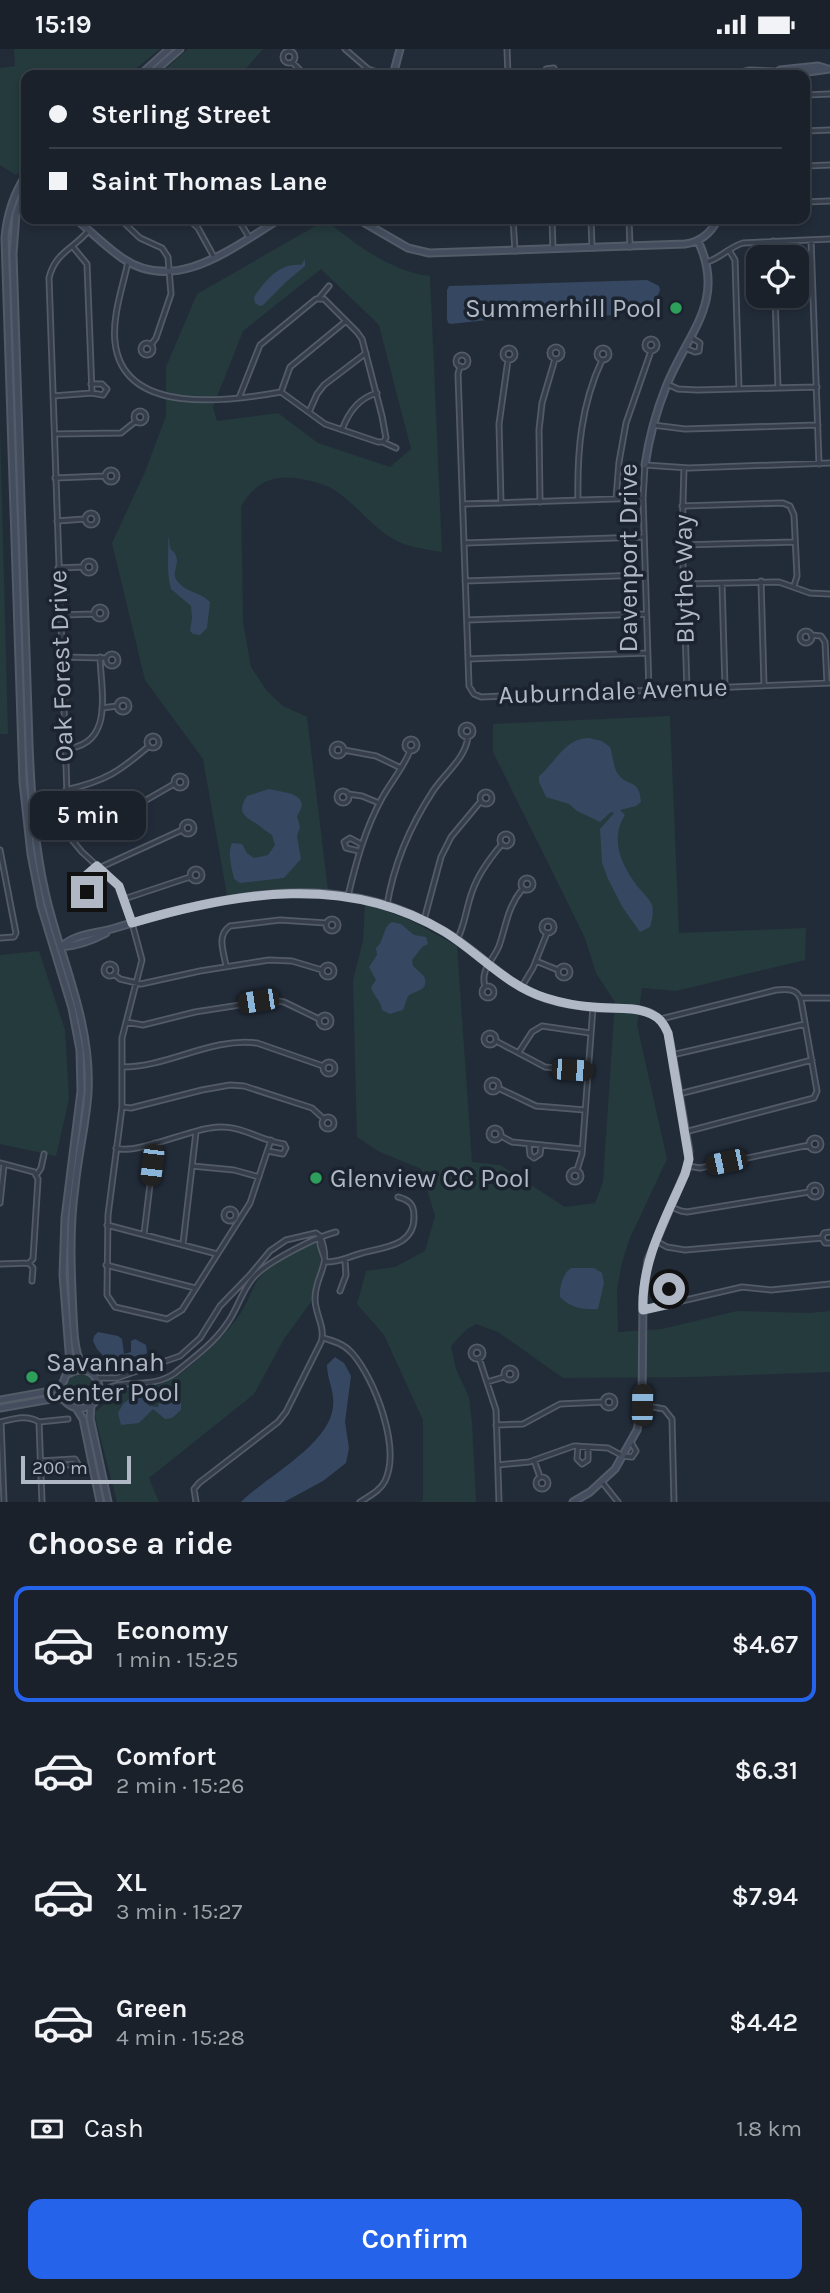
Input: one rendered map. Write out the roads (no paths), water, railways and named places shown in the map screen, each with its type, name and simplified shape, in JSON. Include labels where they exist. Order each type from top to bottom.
[{"type":"main road","points":[[146,70],[169,49]]},
{"type":"main road","points":[[156,70],[180,49]]},
{"type":"main road","points":[[394,70],[400,49]]},
{"type":"main road","points":[[810,72],[828,69]]},
{"type":"main road","points":[[21,192],[15,193],[5,238],[32,806],[45,891],[82,1016],[88,1067],[87,1110],[71,1234],[74,1330],[79,1360],[85,1370],[97,1378],[99,1395],[91,1405],[90,1418],[108,1502]]},
{"type":"main road","points":[[0,1400],[51,1391],[61,1386],[68,1374],[70,1357],[63,1275],[65,1218],[68,1177],[79,1109],[81,1066],[72,1008],[41,906],[31,854],[23,782],[14,404],[13,231],[21,202]]},
{"type":"main road","points":[[80,224],[128,262],[145,269],[170,272],[191,268],[271,224]]},
{"type":"main road","points":[[367,224],[408,248],[423,253],[685,244],[698,241],[715,224]]},
{"type":"main road","name":"Davenport Drive","points":[[645,465],[653,425],[667,384],[706,305],[707,262],[698,241]]},
{"type":"main road","points":[[53,950],[68,940],[191,907],[262,895],[313,893],[348,896],[387,905],[424,921],[457,940],[521,988],[565,1004],[635,1010],[647,1012],[659,1019],[668,1033],[689,1151],[688,1166],[645,1272],[642,1405],[639,1422],[623,1456],[602,1482],[573,1502]]},
{"type":"main road","points":[[66,1331],[74,1330]]},
{"type":"main road","points":[[68,1374],[85,1370]]},
{"type":"main road","points":[[61,1386],[64,1399]]},
{"type":"main road","points":[[12,1398],[13,1406]]},
{"type":"main road","points":[[0,1408],[51,1399],[64,1399],[76,1408],[83,1419],[100,1502]]},
{"type":"main road","points":[[76,1408],[91,1405]]},
{"type":"street","points":[[345,49],[371,70]]},
{"type":"street","points":[[507,49],[509,70]]},
{"type":"street","points":[[292,62],[300,70]]},
{"type":"street","points":[[810,95],[830,95]]},
{"type":"street","points":[[810,131],[830,130]]},
{"type":"street","points":[[810,166],[830,165]]},
{"type":"street","points":[[810,202],[830,201]]},
{"type":"street","points":[[125,224],[140,238],[162,248],[166,253],[171,294],[151,345]]},
{"type":"street","points":[[194,224],[214,257]]},
{"type":"street","points":[[241,224],[249,237]]},
{"type":"street","points":[[513,224],[515,251]]},
{"type":"street","points":[[552,224],[553,249]]},
{"type":"street","points":[[591,224],[592,248]]},
{"type":"street","points":[[629,224],[630,247]]},
{"type":"street","name":"Oak Forest Drive","points":[[70,831],[64,749],[49,278],[52,265],[88,229]]},
{"type":"street","points":[[707,262],[718,259],[743,243],[830,239]]},
{"type":"street","points":[[811,240],[819,464]]},
{"type":"street","points":[[773,241],[773,245]]},
{"type":"street","points":[[72,247],[87,264],[92,393]]},
{"type":"street","points":[[729,250],[735,260],[739,389]]},
{"type":"street","points":[[128,262],[114,333],[116,350],[125,370],[144,386],[164,395],[203,401],[281,392],[325,424],[396,447]]},
{"type":"street","points":[[239,398],[260,345],[319,298],[329,286]]},
{"type":"street","points":[[319,298],[324,299],[360,335],[387,434],[383,442]]},
{"type":"street","points":[[775,308],[778,388]]},
{"type":"street","points":[[281,392],[290,367],[346,321]]},
{"type":"street","name":"Davenport Drive","points":[[685,348],[695,352],[701,348],[700,344],[691,338]]},
{"type":"street","points":[[617,499],[619,462],[626,423],[651,351]]},
{"type":"street","points":[[309,412],[324,385],[366,353]]},
{"type":"street","points":[[540,502],[538,430],[542,403],[555,359]]},
{"type":"street","points":[[501,503],[499,425],[508,360]]},
{"type":"street","points":[[578,500],[581,424],[602,360]]},
{"type":"street","name":"Auburndale Avenue","points":[[460,366],[458,374],[468,659],[470,689],[474,694],[481,697],[829,683]]},
{"type":"street","points":[[53,396],[92,393],[103,395],[107,389],[102,384],[91,384]]},
{"type":"street","points":[[667,384],[686,390],[817,387]]},
{"type":"street","points":[[342,430],[351,410],[377,393]]},
{"type":"street","points":[[54,434],[121,433],[136,421]]},
{"type":"street","points":[[653,425],[695,429],[818,425]]},
{"type":"street","points":[[645,465],[684,468],[830,463]]},
{"type":"street","name":"Davenport Drive","points":[[645,465],[643,498],[649,691]]},
{"type":"street","name":"Blythe Way","points":[[684,468],[682,545],[687,690]]},
{"type":"street","points":[[55,478],[105,476]]},
{"type":"street","points":[[463,504],[643,498]]},
{"type":"street","points":[[682,506],[787,504],[794,515],[797,576],[794,586]]},
{"type":"street","points":[[57,521],[85,519]]},
{"type":"street","points":[[464,543],[644,537]]},
{"type":"street","points":[[682,545],[795,541]]},
{"type":"street","points":[[58,568],[83,567]]},
{"type":"street","points":[[465,581],[645,575]]},
{"type":"street","points":[[761,582],[764,685]]},
{"type":"street","points":[[684,584],[779,582],[810,593],[830,594]]},
{"type":"street","points":[[722,583],[726,687]]},
{"type":"street","points":[[60,615],[94,614]]},
{"type":"street","points":[[467,620],[646,614]]},
{"type":"street","points":[[811,635],[821,636],[825,642],[829,683]]},
{"type":"street","points":[[468,659],[647,653]]},
{"type":"street","points":[[61,657],[106,658]]},
{"type":"street","points":[[64,749],[83,745],[100,729],[100,657]]},
{"type":"street","points":[[102,708],[117,706]]},
{"type":"street","points":[[387,905],[392,877],[410,829],[435,789],[463,755],[468,737]]},
{"type":"street","points":[[66,790],[99,782],[118,772],[149,746]]},
{"type":"street","points":[[344,750],[376,757],[401,768]]},
{"type":"street","points":[[348,896],[361,844],[379,803],[410,751]]},
{"type":"street","points":[[174,784],[122,814],[96,825],[70,831],[72,840],[119,886],[142,960],[122,1038],[122,1107],[107,1225],[107,1294],[115,1307],[167,1319],[182,1310],[250,1203],[271,1140]]},
{"type":"street","points":[[348,794],[379,803]]},
{"type":"street","points":[[424,921],[441,857],[451,837],[481,801]]},
{"type":"street","points":[[83,894],[82,879],[98,867],[183,830]]},
{"type":"street","points":[[359,851],[346,848],[344,842],[350,838],[361,844]]},
{"type":"street","points":[[457,940],[463,930],[473,889],[488,861],[502,844]]},
{"type":"street","points":[[0,850],[16,930],[15,935],[0,938]]},
{"type":"street","points":[[124,899],[190,877]]},
{"type":"street","points":[[485,987],[483,977],[500,944],[503,927],[513,902],[523,888]]},
{"type":"street","points":[[226,966],[221,939],[225,929],[230,926],[280,920],[326,923]]},
{"type":"street","points":[[521,988],[547,933]]},
{"type":"street","points":[[114,974],[120,979],[136,983],[149,982],[226,966],[282,960],[323,970]]},
{"type":"street","points":[[536,961],[558,970]]},
{"type":"street","points":[[659,1019],[776,990],[792,990],[800,998],[806,1024],[816,1095],[810,1100],[685,1132]]},
{"type":"street","points":[[800,998],[830,998]]},
{"type":"street","points":[[126,1023],[143,1025],[195,1011],[272,1000],[284,1002],[319,1019]]},
{"type":"street","points":[[577,1170],[582,1149],[593,1007]]},
{"type":"street","points":[[672,1055],[806,1024]]},
{"type":"street","points":[[519,1052],[533,1032],[542,1026],[590,1033]]},
{"type":"street","points":[[496,1041],[545,1067],[588,1072]]},
{"type":"street","points":[[123,1067],[134,1067],[197,1051],[248,1042],[323,1066]]},
{"type":"street","points":[[679,1094],[812,1060]]},
{"type":"street","points":[[122,1107],[131,1108],[202,1090],[237,1085],[312,1108],[324,1119]]},
{"type":"street","points":[[498,1088],[536,1106],[585,1110]]},
{"type":"street","points":[[116,1147],[128,1150],[220,1127],[236,1128],[284,1144],[286,1151],[280,1155],[268,1151]]},
{"type":"street","points":[[183,1244],[196,1131]]},
{"type":"street","points":[[501,1136],[512,1142],[529,1145],[582,1149]]},
{"type":"street","points":[[144,1234],[155,1142]]},
{"type":"street","points":[[529,1145],[530,1155],[534,1158],[540,1154],[541,1146]]},
{"type":"street","points":[[688,1166],[700,1167],[809,1145]]},
{"type":"street","points":[[29,1263],[33,1255],[37,1174],[44,1154]]},
{"type":"street","points":[[0,1203],[2,1164],[37,1174]]},
{"type":"street","points":[[192,1166],[234,1170],[260,1178]]},
{"type":"street","points":[[671,1206],[687,1212],[809,1192]]},
{"type":"street","points":[[325,1261],[345,1261],[359,1254],[391,1247],[406,1238],[412,1227],[414,1212],[407,1199],[398,1197]]},
{"type":"street","points":[[235,1218],[239,1222]]},
{"type":"street","points":[[107,1225],[217,1254]]},
{"type":"street","points":[[99,1395],[108,1388],[162,1380],[178,1370],[217,1337],[259,1272],[320,1236],[337,1232]]},
{"type":"street","points":[[822,1238],[824,1233],[830,1232]]},
{"type":"street","points":[[97,1378],[117,1378],[180,1356],[200,1338],[220,1306],[279,1244],[316,1233],[320,1236],[324,1245],[325,1261],[315,1296],[323,1338],[286,1412],[278,1422],[199,1483],[194,1489],[195,1502]]},
{"type":"street","points":[[320,1236],[325,1261]]},
{"type":"street","points":[[656,1241],[685,1251],[822,1238]]},
{"type":"street","points":[[822,1238],[825,1243],[830,1243]]},
{"type":"street","points":[[340,1291],[346,1275],[345,1261]]},
{"type":"street","points":[[0,1264],[29,1263]]},
{"type":"street","points":[[29,1263],[33,1268],[32,1281]]},
{"type":"street","points":[[106,1265],[195,1288]]},
{"type":"street","points":[[643,1310],[742,1287],[771,1290],[830,1285]]},
{"type":"street","points":[[670,1304],[667,1293],[671,1287],[678,1290],[682,1301]]},
{"type":"street","points":[[323,1338],[340,1343],[351,1351],[375,1391],[388,1427],[389,1457],[386,1479],[381,1487],[360,1502]]},
{"type":"street","points":[[479,1358],[496,1410],[499,1502]]},
{"type":"street","points":[[487,1382],[504,1377]]},
{"type":"street","points":[[496,1425],[523,1424],[560,1404],[603,1402]]},
{"type":"street","points":[[642,1405],[664,1409],[672,1419],[674,1502]]},
{"type":"street","points":[[4,1502],[1,1422],[27,1418],[39,1422],[68,1419]]},
{"type":"street","points":[[39,1422],[42,1502]]},
{"type":"street","points":[[498,1465],[534,1460],[578,1446],[608,1448],[623,1456]]},
{"type":"street","points":[[578,1446],[576,1459],[582,1464],[588,1460],[588,1447]]},
{"type":"street","points":[[40,1461],[75,1459],[78,1464],[40,1467]]},
{"type":"street","points":[[534,1460],[540,1477]]},
{"type":"street","points":[[602,1482],[618,1502]]},
{"type":"water","points":[[305,259],[305,266],[263,305],[255,303],[254,297],[274,274],[286,267],[301,265]]},
{"type":"water","points":[[647,280],[659,286],[655,303],[633,312],[532,316],[451,324],[447,319],[449,286]]},
{"type":"water","points":[[168,537],[177,559],[176,579],[182,586],[210,602],[207,628],[200,635],[190,631],[191,606],[171,589]]},
{"type":"water","points":[[580,739],[602,741],[610,747],[618,774],[635,786],[640,794],[641,802],[636,806],[620,810],[625,815],[620,824],[618,843],[627,870],[652,905],[650,927],[640,932],[623,908],[602,863],[600,829],[614,813],[611,812],[600,822],[569,804],[546,797],[539,782],[539,776],[567,747]]},
{"type":"water","points":[[269,789],[299,798],[301,808],[297,816],[300,827],[297,836],[301,859],[284,878],[240,883],[234,879],[231,866],[232,843],[242,844],[254,858],[268,855],[275,845],[272,835],[248,819],[242,810],[247,796]]},
{"type":"water","points":[[392,922],[401,924],[414,935],[426,937],[428,944],[422,947],[412,960],[413,966],[424,976],[424,987],[408,996],[403,1010],[390,1014],[382,1010],[372,990],[376,980],[369,967],[377,955],[376,948]]},
{"type":"water","points":[[571,1268],[594,1268],[602,1273],[604,1283],[598,1309],[568,1304],[560,1297],[562,1281]]},
{"type":"water","points":[[98,1332],[122,1339],[124,1354],[131,1352],[131,1341],[135,1339],[146,1345],[147,1353],[138,1358],[131,1355],[127,1361],[123,1359],[109,1362],[93,1341]]},
{"type":"water","points":[[335,1357],[344,1363],[351,1376],[345,1422],[349,1448],[346,1463],[323,1481],[284,1502],[241,1502],[295,1459],[321,1434],[333,1407],[327,1365]]},
{"type":"water","points":[[132,1387],[144,1391],[143,1397],[149,1406],[158,1407],[162,1394],[170,1388],[175,1389],[181,1400],[181,1410],[172,1418],[165,1419],[153,1409],[139,1423],[121,1425],[118,1413],[123,1404],[134,1395]]},
{"type":"place","name":"Summerhill Pool","points":[[676,308]]},
{"type":"place","name":"Glenview CC Pool","points":[[316,1178]]},
{"type":"place","name":"Savannah Center Pool","points":[[32,1377]]}]
